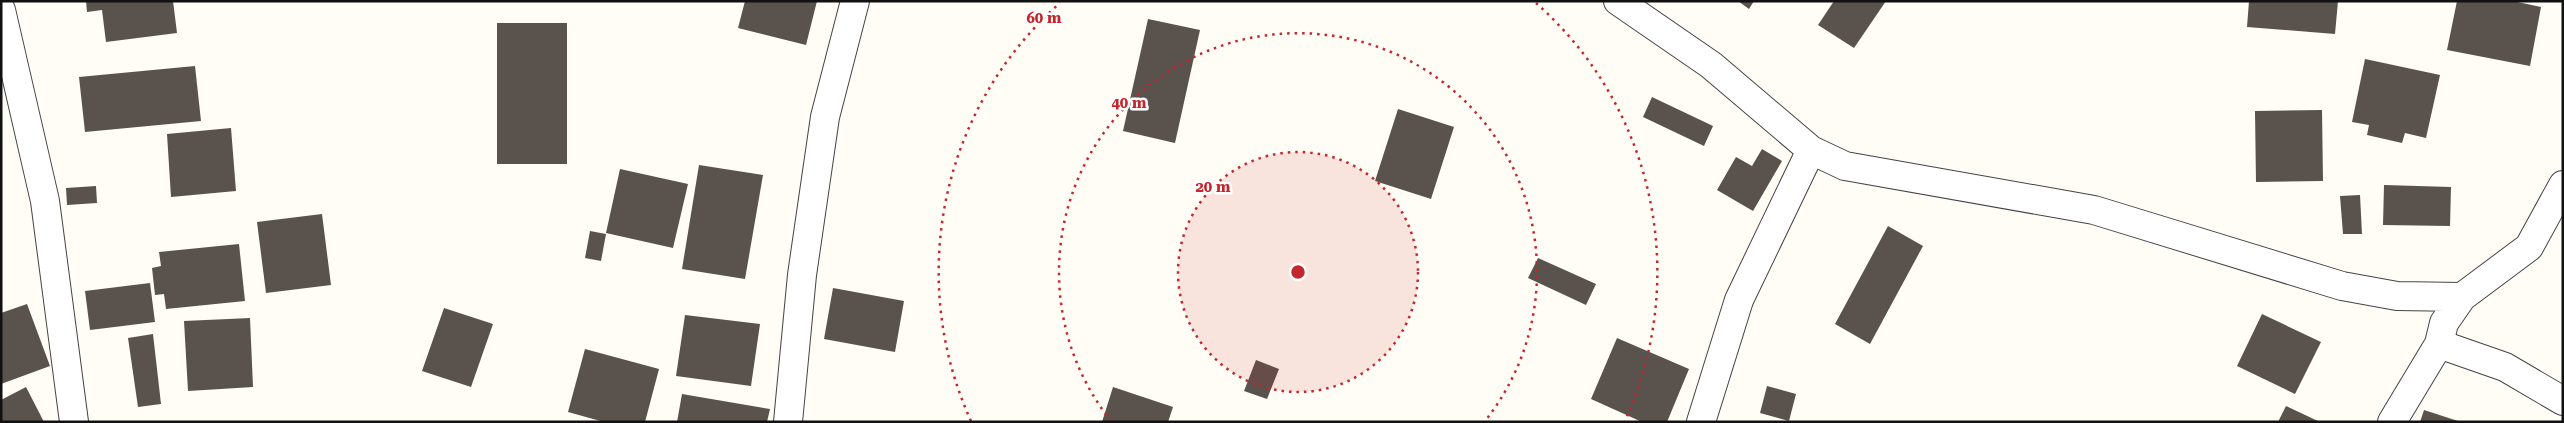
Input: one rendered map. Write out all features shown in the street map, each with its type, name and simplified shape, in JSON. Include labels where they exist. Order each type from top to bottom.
[{"type":"street","points":[[788,422],[802,275],[825,117],[855,1]]},
{"type":"street","points":[[1618,1],[1711,65],[1812,150],[1845,166],[2094,210],[2342,286],[2397,296],[2462,297]]},
{"type":"street","points":[[1,10],[45,201],[74,422]]},
{"type":"street","points":[[1700,422],[1739,300],[1812,150]]},
{"type":"street","points":[[2392,422],[2439,344],[2444,323],[2462,297],[2529,247],[2563,185]]},
{"type":"street","points":[[2439,344],[2505,367],[2563,401]]},
{"type":"building","points":[[86,1],[173,1],[177,33],[106,42],[102,10],[87,12]]},
{"type":"building","points":[[745,1],[817,1],[806,45],[738,28]]},
{"type":"building","points":[[1738,1],[1754,1],[1749,9]]},
{"type":"building","points":[[1834,1],[1886,1],[1854,48],[1818,25]]},
{"type":"building","points":[[2249,1],[2338,1],[2335,34],[2247,27]]},
{"type":"building","points":[[2457,1],[2513,1],[2541,7],[2530,66],[2447,50]]},
{"type":"building","points":[[1148,19],[1200,30],[1175,143],[1123,131]]},
{"type":"building","points":[[497,23],[567,23],[567,164],[497,164]]},
{"type":"building","points":[[2365,59],[2440,75],[2426,138],[2405,133],[2402,143],[2367,135],[2369,125],[2352,122]]},
{"type":"building","points":[[195,66],[201,121],[85,132],[79,77]]},
{"type":"building","points":[[1652,97],[1713,126],[1704,146],[1643,117]]},
{"type":"building","points":[[1398,109],[1454,127],[1431,199],[1375,181]]},
{"type":"building","points":[[2322,110],[2323,181],[2256,182],[2255,111]]},
{"type":"building","points":[[231,128],[236,191],[171,197],[167,134]]},
{"type":"building","points":[[1762,149],[1782,161],[1753,211],[1717,190],[1736,157],[1752,166]]},
{"type":"building","points":[[699,165],[763,175],[745,279],[682,269]]},
{"type":"building","points":[[620,169],[688,184],[673,248],[606,233]]},
{"type":"building","points":[[2384,185],[2451,187],[2450,226],[2383,225]]},
{"type":"building","points":[[96,186],[97,203],[67,205],[66,188]]},
{"type":"building","points":[[2360,195],[2362,234],[2343,234],[2340,196]]},
{"type":"building","points":[[322,214],[331,285],[266,293],[257,222]]},
{"type":"building","points":[[1888,226],[1923,246],[1870,344],[1835,324]]},
{"type":"building","points":[[590,231],[606,234],[601,261],[585,258]]},
{"type":"building","points":[[239,244],[245,301],[166,309],[164,294],[155,295],[152,268],[161,266],[159,252]]},
{"type":"building","points":[[1538,258],[1596,284],[1586,305],[1528,278]]},
{"type":"building","points":[[150,283],[155,322],[90,330],[85,291]]},
{"type":"building","points":[[833,288],[904,301],[895,352],[824,339]]},
{"type":"building","points":[[27,304],[50,366],[1,384],[1,313]]},
{"type":"building","points":[[444,308],[493,324],[471,387],[422,371]]},
{"type":"building","points":[[2262,314],[2321,342],[2295,394],[2237,366]]},
{"type":"building","points":[[685,315],[760,324],[751,386],[676,376]]},
{"type":"building","points":[[250,318],[253,387],[188,391],[184,321]]},
{"type":"building","points":[[153,334],[161,404],[138,407],[128,338]]},
{"type":"building","points":[[1617,338],[1689,369],[1667,422],[1642,422],[1591,399]]},
{"type":"building","points":[[585,349],[659,369],[645,422],[604,422],[568,412]]},
{"type":"building","points":[[1256,360],[1279,369],[1267,399],[1244,391]]},
{"type":"building","points":[[1767,386],[1796,394],[1789,421],[1760,413]]},
{"type":"building","points":[[26,387],[44,422],[1,422],[1,400]]},
{"type":"building","points":[[1113,387],[1173,407],[1168,422],[1102,422]]},
{"type":"building","points":[[682,394],[770,409],[767,422],[677,422]]},
{"type":"building","points":[[2286,406],[2320,422],[2278,422]]},
{"type":"building","points":[[2424,410],[2458,421],[2458,422],[2420,422]]}]
